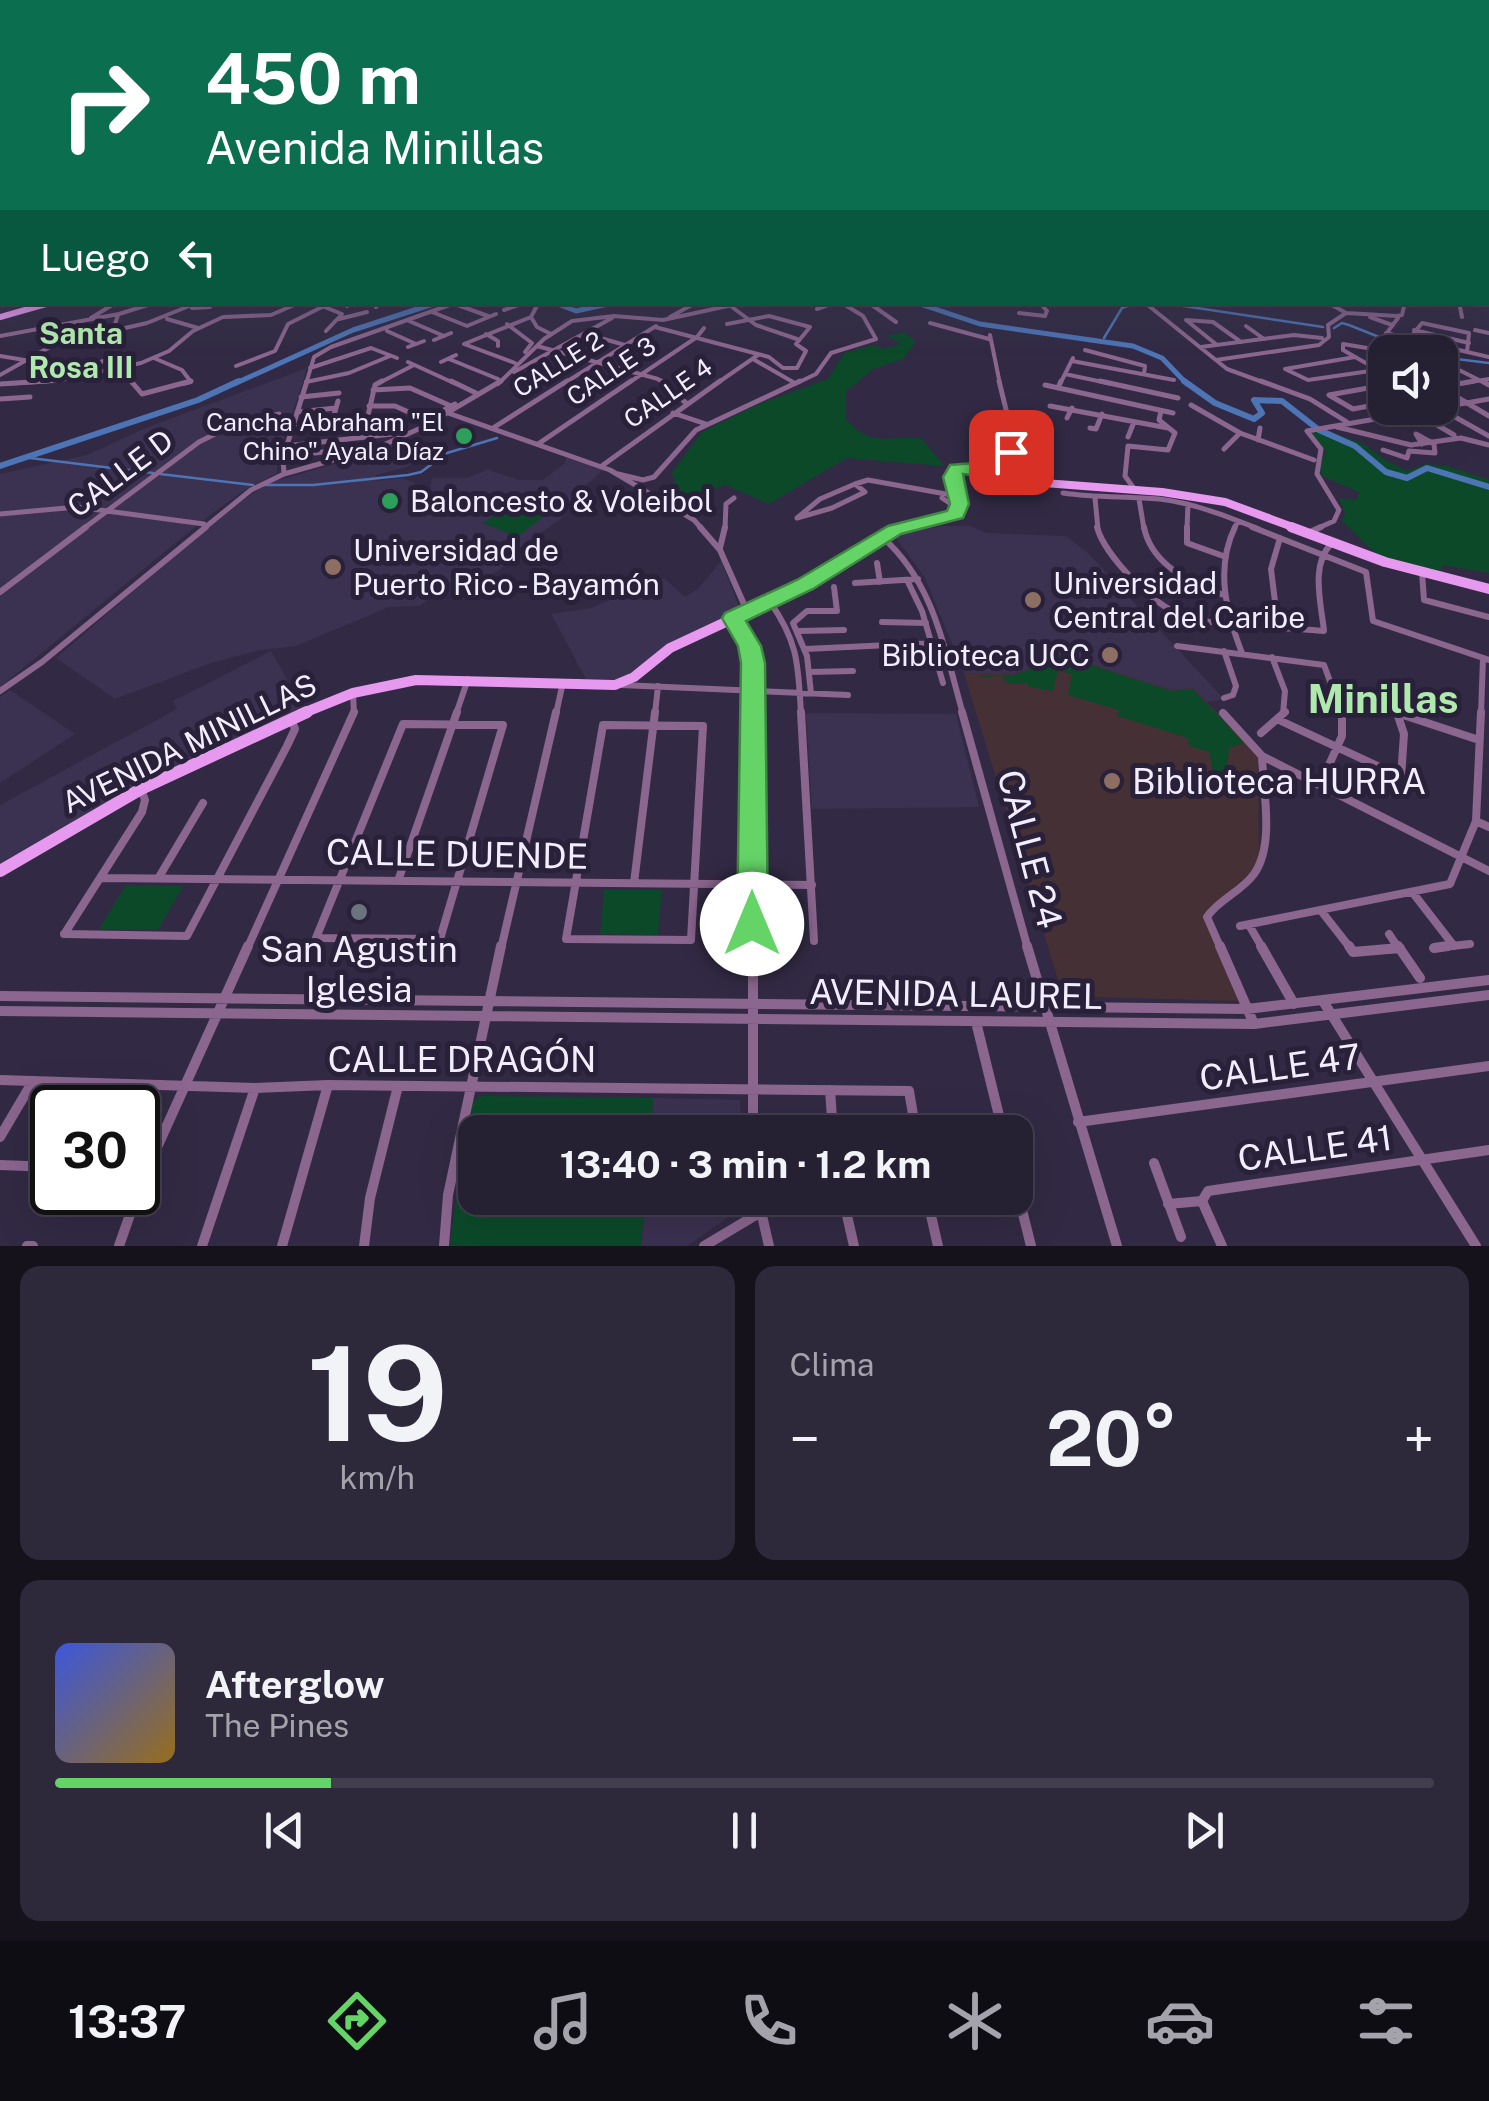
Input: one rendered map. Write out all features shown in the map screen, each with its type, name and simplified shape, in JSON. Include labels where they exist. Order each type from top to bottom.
[{"type":"main road","points":[[0,316],[39,305]]},
{"type":"main road","points":[[615,685],[634,677],[670,648],[770,602],[895,530],[954,515],[958,497],[952,477],[956,469],[974,468],[1100,490],[1225,502],[1331,544],[1489,589]]},
{"type":"main road","points":[[1292,526],[1320,529]]},
{"type":"main road","name":"AVENIDA MINILLAS","points":[[0,871],[141,789],[291,717],[353,693],[416,680],[615,685]]},
{"type":"street","points":[[90,319],[112,305]]},
{"type":"street","points":[[0,336],[118,315],[148,305]]},
{"type":"street","points":[[191,308],[194,305]]},
{"type":"street","points":[[0,384],[55,380],[155,358],[200,328],[227,316],[276,314],[294,305]]},
{"type":"street","points":[[236,366],[275,351],[288,324],[325,305]]},
{"type":"street","points":[[326,332],[342,314],[328,305]]},
{"type":"street","points":[[284,474],[286,446],[314,357],[451,305]]},
{"type":"street","points":[[462,305],[489,317]]},
{"type":"street","points":[[516,363],[464,344],[530,318],[537,305]]},
{"type":"street","name":"CALLE 2","points":[[492,428],[691,305]]},
{"type":"street","points":[[450,410],[498,379],[534,344],[572,321],[614,316],[663,320],[736,305]]},
{"type":"street","points":[[616,474],[643,480],[654,477],[696,430],[816,374],[831,353],[876,339],[863,316],[845,305]]},
{"type":"street","points":[[872,305],[896,322]]},
{"type":"street","points":[[1020,313],[1042,317],[1048,313],[1042,305]]},
{"type":"street","points":[[1148,305],[1240,376],[1310,399],[1348,423]]},
{"type":"street","points":[[1333,305],[1346,313],[1365,315],[1402,315],[1404,305]]},
{"type":"street","points":[[1460,305],[1462,316]]},
{"type":"street","points":[[732,306],[744,319],[797,339]]},
{"type":"street","points":[[0,376],[54,344],[112,332],[191,308],[210,307]]},
{"type":"street","points":[[338,319],[367,312]]},
{"type":"street","points":[[432,312],[466,326],[496,314]]},
{"type":"street","points":[[778,315],[788,312]]},
{"type":"street","points":[[1200,348],[1291,336],[1329,337],[1328,324],[1346,313]]},
{"type":"street","points":[[104,346],[114,343],[112,332],[118,315]]},
{"type":"street","points":[[726,324],[778,315],[810,329],[797,339]]},
{"type":"street","points":[[1365,315],[1392,325]]},
{"type":"street","points":[[0,691],[42,662],[252,490],[284,474],[379,448],[614,316]]},
{"type":"street","points":[[168,317],[200,328]]},
{"type":"street","points":[[530,318],[550,334]]},
{"type":"street","points":[[805,325],[814,318]]},
{"type":"street","points":[[1387,335],[1398,318]]},
{"type":"street","points":[[1218,346],[1186,320],[1213,322],[1242,342]]},
{"type":"street","points":[[409,322],[444,336]]},
{"type":"street","points":[[930,323],[989,337],[1015,440],[999,475]]},
{"type":"street","points":[[1410,335],[1422,323],[1469,333],[1466,352]]},
{"type":"street","points":[[507,324],[534,344],[658,380],[686,403]]},
{"type":"street","points":[[656,327],[755,357],[794,382]]},
{"type":"street","points":[[595,328],[609,332]]},
{"type":"street","name":"CALLE 3","points":[[537,445],[704,328]]},
{"type":"street","points":[[1249,328],[1264,339]]},
{"type":"street","points":[[386,330],[416,344]]},
{"type":"street","points":[[1414,330],[1469,342]]},
{"type":"street","points":[[1475,330],[1489,333]]},
{"type":"street","points":[[434,340],[451,333]]},
{"type":"street","points":[[485,334],[498,346]]},
{"type":"street","points":[[597,337],[626,345]]},
{"type":"street","points":[[1215,360],[1319,346],[1323,338]]},
{"type":"street","points":[[755,357],[769,357],[780,366],[793,369],[802,364],[806,350],[796,344],[797,339]]},
{"type":"street","points":[[408,347],[424,341]]},
{"type":"street","points":[[513,372],[534,344]]},
{"type":"street","points":[[1368,349],[1343,344],[1343,350],[1368,365]]},
{"type":"street","points":[[306,382],[349,373],[394,357],[371,348],[310,368]]},
{"type":"street","points":[[1085,350],[1138,362],[1145,366],[1144,374]]},
{"type":"street","points":[[1458,351],[1489,357]]},
{"type":"street","points":[[86,368],[125,353]]},
{"type":"street","points":[[441,362],[456,355]]},
{"type":"street","points":[[0,356],[96,372]]},
{"type":"street","name":"CALLE 4","points":[[602,466],[718,379],[746,367],[755,357]]},
{"type":"street","points":[[1354,357],[1285,369],[1308,380],[1368,371]]},
{"type":"street","points":[[119,367],[142,394],[192,382],[182,370],[155,358]]},
{"type":"street","points":[[448,358],[498,379]]},
{"type":"street","points":[[1058,388],[1073,360],[1174,380]]},
{"type":"street","points":[[367,420],[372,390],[380,380],[411,364],[476,393]]},
{"type":"street","points":[[1458,370],[1480,381]]},
{"type":"street","points":[[1066,374],[1178,398]]},
{"type":"street","points":[[1458,384],[1489,382]]},
{"type":"street","points":[[1045,385],[1173,413]]},
{"type":"street","points":[[372,390],[410,388],[492,428],[602,466],[694,520],[720,550],[748,612]]},
{"type":"street","points":[[1368,389],[1329,395],[1353,408],[1368,406]]},
{"type":"street","points":[[0,399],[30,397]]},
{"type":"street","points":[[301,397],[336,408]]},
{"type":"street","points":[[1458,399],[1489,416]]},
{"type":"street","points":[[1458,405],[1489,400]]},
{"type":"street","points":[[1192,405],[1240,433],[1314,460]]},
{"type":"street","points":[[369,406],[395,406],[424,419],[436,417]]},
{"type":"street","points":[[1050,406],[1170,428]]},
{"type":"street","points":[[296,412],[336,408]]},
{"type":"street","points":[[292,428],[336,408]]},
{"type":"street","points":[[1066,418],[1072,408]]},
{"type":"street","points":[[1161,410],[1158,420],[1175,433],[1168,450],[1128,446],[1125,476],[1137,494],[1141,532],[1146,544],[1188,582],[1224,595]]},
{"type":"street","points":[[673,413],[707,425]]},
{"type":"street","name":"CALLE D","points":[[0,592],[212,434],[245,421],[279,414]]},
{"type":"street","points":[[1090,428],[1096,429],[1102,414]]},
{"type":"street","points":[[354,421],[387,418]]},
{"type":"street","points":[[1458,419],[1489,436]]},
{"type":"street","points":[[1308,533],[1334,521],[1339,510],[1316,475],[1314,460],[1321,449],[1308,435],[1310,429],[1368,420]]},
{"type":"street","points":[[1128,437],[1134,422]]},
{"type":"street","points":[[1438,425],[1455,435],[1489,445]]},
{"type":"street","points":[[1327,426],[1422,444],[1434,444],[1455,435]]},
{"type":"street","points":[[1258,440],[1260,428]]},
{"type":"street","points":[[1224,449],[1240,433]]},
{"type":"street","points":[[286,446],[392,434]]},
{"type":"street","points":[[1422,444],[1416,434],[1434,444]]},
{"type":"street","points":[[331,451],[334,441]]},
{"type":"street","points":[[985,444],[1011,452]]},
{"type":"street","points":[[1384,450],[1407,458],[1409,452],[1435,453],[1434,444]]},
{"type":"street","points":[[315,453],[348,449]]},
{"type":"street","points":[[854,483],[865,492],[804,514],[854,483],[866,480],[958,497]]},
{"type":"street","points":[[866,480],[940,498],[951,504],[954,515]]},
{"type":"street","points":[[1063,494],[1094,498],[1137,494],[1188,504],[1238,521],[1366,572],[1373,621],[1486,659],[1476,821],[1450,884],[1245,926],[1294,1004]]},
{"type":"street","points":[[940,498],[958,497]]},
{"type":"street","points":[[720,550],[728,515],[726,504],[734,498]]},
{"type":"street","points":[[1094,498],[1103,543],[1166,607],[1184,616],[1324,631],[1319,565],[1324,555]]},
{"type":"street","points":[[1188,504],[1188,543],[1226,557]]},
{"type":"street","points":[[0,514],[76,506],[206,524]]},
{"type":"street","points":[[1238,521],[1229,536],[1224,595],[1229,622],[1242,653]]},
{"type":"street","name":"CALLE 24","points":[[882,537],[896,548],[918,579],[935,614],[1048,1023],[1117,1246]]},
{"type":"street","points":[[1278,626],[1273,608],[1272,556],[1280,538]]},
{"type":"street","points":[[1324,555],[1328,556],[1333,549],[1331,544]]},
{"type":"street","points":[[877,563],[880,582]]},
{"type":"street","points":[[1422,572],[1424,600],[1489,618]]},
{"type":"street","points":[[855,583],[918,579]]},
{"type":"street","points":[[907,580],[926,623],[944,683]]},
{"type":"street","points":[[814,942],[806,692],[809,672],[805,649],[793,623],[808,611],[837,610],[834,587]]},
{"type":"street","points":[[770,602],[789,629],[806,692]]},
{"type":"street","points":[[733,618],[749,646],[754,690],[752,1115]]},
{"type":"street","points":[[882,622],[926,623]]},
{"type":"street","points":[[798,631],[844,630]]},
{"type":"street","points":[[805,649],[933,644]]},
{"type":"street","points":[[1177,646],[1324,665],[1345,712],[1345,733],[1320,783]]},
{"type":"street","points":[[1224,651],[1236,686],[1232,695],[1224,698]]},
{"type":"street","points":[[1272,657],[1288,699],[1282,722]]},
{"type":"street","points":[[891,664],[938,664]]},
{"type":"street","points":[[809,672],[853,671]]},
{"type":"street","points":[[398,881],[468,679]]},
{"type":"street","points":[[444,1246],[448,1195],[469,1086],[563,682]]},
{"type":"street","points":[[615,685],[848,695]]},
{"type":"street","points":[[634,883],[658,686]]},
{"type":"street","points":[[119,1246],[141,1183],[184,1085],[354,717],[353,693]]},
{"type":"street","points":[[1223,713],[1262,756],[1489,871]]},
{"type":"street","points":[[1282,722],[1400,777],[1404,734],[1397,714],[1420,718],[1479,740]]},
{"type":"street","points":[[141,789],[145,800],[142,812],[64,934],[187,936],[295,729],[291,717]]},
{"type":"street","points":[[1260,732],[1282,722]]},
{"type":"street","points":[[403,724],[452,724],[502,724],[440,939],[316,938],[403,724]]},
{"type":"street","points":[[602,725],[703,726],[691,940],[566,939],[575,882],[602,725]]},
{"type":"street","points":[[1254,1024],[1207,917],[1213,906],[1255,874],[1263,858],[1262,756]]},
{"type":"street","points":[[159,878],[203,803]]},
{"type":"street","points":[[1476,821],[1489,827]]},
{"type":"street","name":"CALLE DUENDE","points":[[101,878],[812,885]]},
{"type":"street","points":[[1413,893],[1454,946]]},
{"type":"street","points":[[1321,911],[1353,952],[1400,948]]},
{"type":"street","points":[[1389,934],[1420,978]]},
{"type":"street","points":[[1434,948],[1470,944]]},
{"type":"street","name":"AVENIDA LAUREL","points":[[0,996],[1248,1009],[1489,980]]},
{"type":"street","name":"AVENIDA LAUREL","points":[[0,1011],[1254,1024],[1489,995]]},
{"type":"street","points":[[1322,1001],[1476,1246]]},
{"type":"street","points":[[976,1022],[999,1115]]},
{"type":"street","name":"CALLE 47","points":[[1078,1122],[1489,1066]]},
{"type":"street","name":"CALLE DRAGÓN","points":[[0,1080],[255,1088],[328,1084],[910,1091],[913,1115]]},
{"type":"street","points":[[0,1136],[33,1080]]},
{"type":"street","points":[[282,1246],[328,1084]]},
{"type":"street","points":[[364,1246],[370,1198],[398,1086]]},
{"type":"street","points":[[202,1246],[255,1088]]},
{"type":"street","points":[[830,1090],[832,1115]]},
{"type":"street","name":"CALLE 41","points":[[1222,1246],[1202,1201],[1208,1191],[1489,1150]]},
{"type":"street","points":[[1154,1164],[1181,1237]]},
{"type":"street","points":[[0,1165],[30,1166]]},
{"type":"street","points":[[1168,1204],[1202,1201]]},
{"type":"street","points":[[704,1246],[755,1215]]},
{"type":"street","points":[[761,1215],[769,1246]]},
{"type":"street","points":[[847,1215],[854,1246]]},
{"type":"street","points":[[932,1215],[938,1246]]},
{"type":"street","points":[[1023,1215],[1031,1246]]},
{"type":"shaded area","points":[[307,368],[278,458],[277,473],[206,518],[0,687],[0,474],[87,455],[148,427]]},
{"type":"shaded area","name":"Universidad de Puerto Rico - Bayamón","points":[[403,440],[417,447],[420,457],[407,467],[376,475],[376,481],[402,478],[415,483],[410,490],[420,494],[429,493],[432,478],[466,478],[488,470],[518,480],[543,480],[565,463],[566,457],[603,470],[578,493],[566,515],[519,548],[501,569],[489,576],[438,585],[431,598],[419,606],[389,607],[296,646],[211,663],[115,699],[56,658],[222,515],[268,483]]},
{"type":"shaded area","name":"Universidad Central del Caribe","points":[[943,526],[970,526],[986,533],[1066,536],[1089,554],[1224,699],[1207,702],[1193,688],[1171,690],[1045,650],[1037,667],[1013,674],[964,673],[925,578],[894,535]]},
{"type":"shaded area","points":[[721,561],[741,612],[618,679],[586,679],[551,614],[591,608],[664,578],[685,597],[698,589]]},
{"type":"shaded area","points":[[1045,649],[1171,690],[1193,688],[1258,755],[1259,857],[1253,870],[1204,915],[1238,1001],[1063,996],[964,673],[1013,674],[1037,667]]},
{"type":"shaded area","points":[[271,651],[303,707],[143,781],[0,864],[0,805],[177,709],[173,701]]},
{"type":"shaded area","points":[[10,690],[75,734],[0,783],[0,697]]},
{"type":"shaded area","points":[[806,713],[956,714],[979,807],[812,809]]},
{"type":"shaded area","points":[[653,1098],[740,1100],[741,1115],[652,1115]]},
{"type":"shaded area","points":[[644,1215],[732,1215],[687,1246],[641,1246]]},
{"type":"green space","points":[[904,332],[916,342],[903,359],[873,369],[846,392],[846,419],[873,438],[922,439],[944,466],[847,458],[769,504],[725,485],[686,499],[662,491],[676,480],[671,474],[702,432],[761,403],[828,379],[844,353],[873,345],[883,349],[901,344],[887,336]]},
{"type":"green space","points":[[1321,429],[1362,443],[1407,471],[1426,464],[1447,466],[1489,480],[1489,573],[1443,565],[1439,573],[1379,557],[1342,521],[1345,514],[1339,498],[1357,500],[1359,492],[1322,476],[1319,467],[1326,451],[1311,432]]},
{"type":"green space","points":[[531,491],[552,493],[561,503],[517,537],[483,523]]},
{"type":"green space","points":[[1045,650],[1171,691],[1193,689],[1244,743],[1229,748],[1226,782],[1214,776],[1209,752],[1189,746],[1188,738],[1117,716],[1119,710],[1068,695],[1072,674],[1058,670],[1053,691],[1029,687],[1027,683],[1008,684],[1002,676],[982,677],[1014,675],[1037,667]]},
{"type":"green space","points":[[126,885],[183,886],[158,930],[99,929]]},
{"type":"green space","points":[[604,890],[662,890],[658,935],[600,934]]},
{"type":"green space","points":[[482,1096],[653,1098],[652,1115],[470,1115],[473,1101]]},
{"type":"green space","points":[[458,1182],[458,1215],[644,1215],[641,1246],[450,1246]]},
{"type":"waterway","points":[[234,384],[353,330],[430,305]]},
{"type":"waterway","points":[[561,305],[576,311],[603,305]]},
{"type":"waterway","points":[[923,305],[980,324],[1133,346],[1162,358],[1184,381]]},
{"type":"waterway","points":[[1104,338],[1122,308],[1130,305]]},
{"type":"waterway","points":[[1177,305],[1323,327]]},
{"type":"waterway","points":[[1334,328],[1342,323],[1373,335]]},
{"type":"waterway","points":[[1458,359],[1489,363]]},
{"type":"waterway","points":[[0,466],[198,400],[239,381]]},
{"type":"waterway","points":[[1184,381],[1215,403],[1254,419],[1262,413],[1254,400],[1282,401],[1319,430],[1355,446],[1386,472],[1407,478],[1427,468],[1489,487]]},
{"type":"waterway","points":[[263,485],[313,485],[408,475],[421,472],[447,453],[497,438]]},
{"type":"waterway","points":[[30,458],[153,473]]},
{"type":"waterway","points":[[160,474],[253,485]]},
{"type":"place","name":"Cancha Abraham \"El Chino\" Ayala Díaz","points":[[464,436]]},
{"type":"place","name":"Baloncesto & Voleibol","points":[[390,501]]},
{"type":"place","name":"Universidad de Puerto Rico - Bayamón","points":[[333,567]]},
{"type":"place","name":"Universidad Central del Caribe","points":[[1033,600]]},
{"type":"place","name":"Biblioteca UCC","points":[[1110,655]]},
{"type":"place","name":"Biblioteca HURRA","points":[[1112,781]]},
{"type":"place","name":"San Agustin Iglesia","points":[[359,912]]},
{"type":"district","name":"Santa Rosa III","points":[[81,350]]},
{"type":"district","name":"Minillas","points":[[1383,698]]},
{"type":"route","points":[[752,924],[753,663],[749,646],[733,618],[805,584],[895,530],[950,518],[959,504],[952,477],[956,469],[974,468],[999,475],[1011,452]]}]
